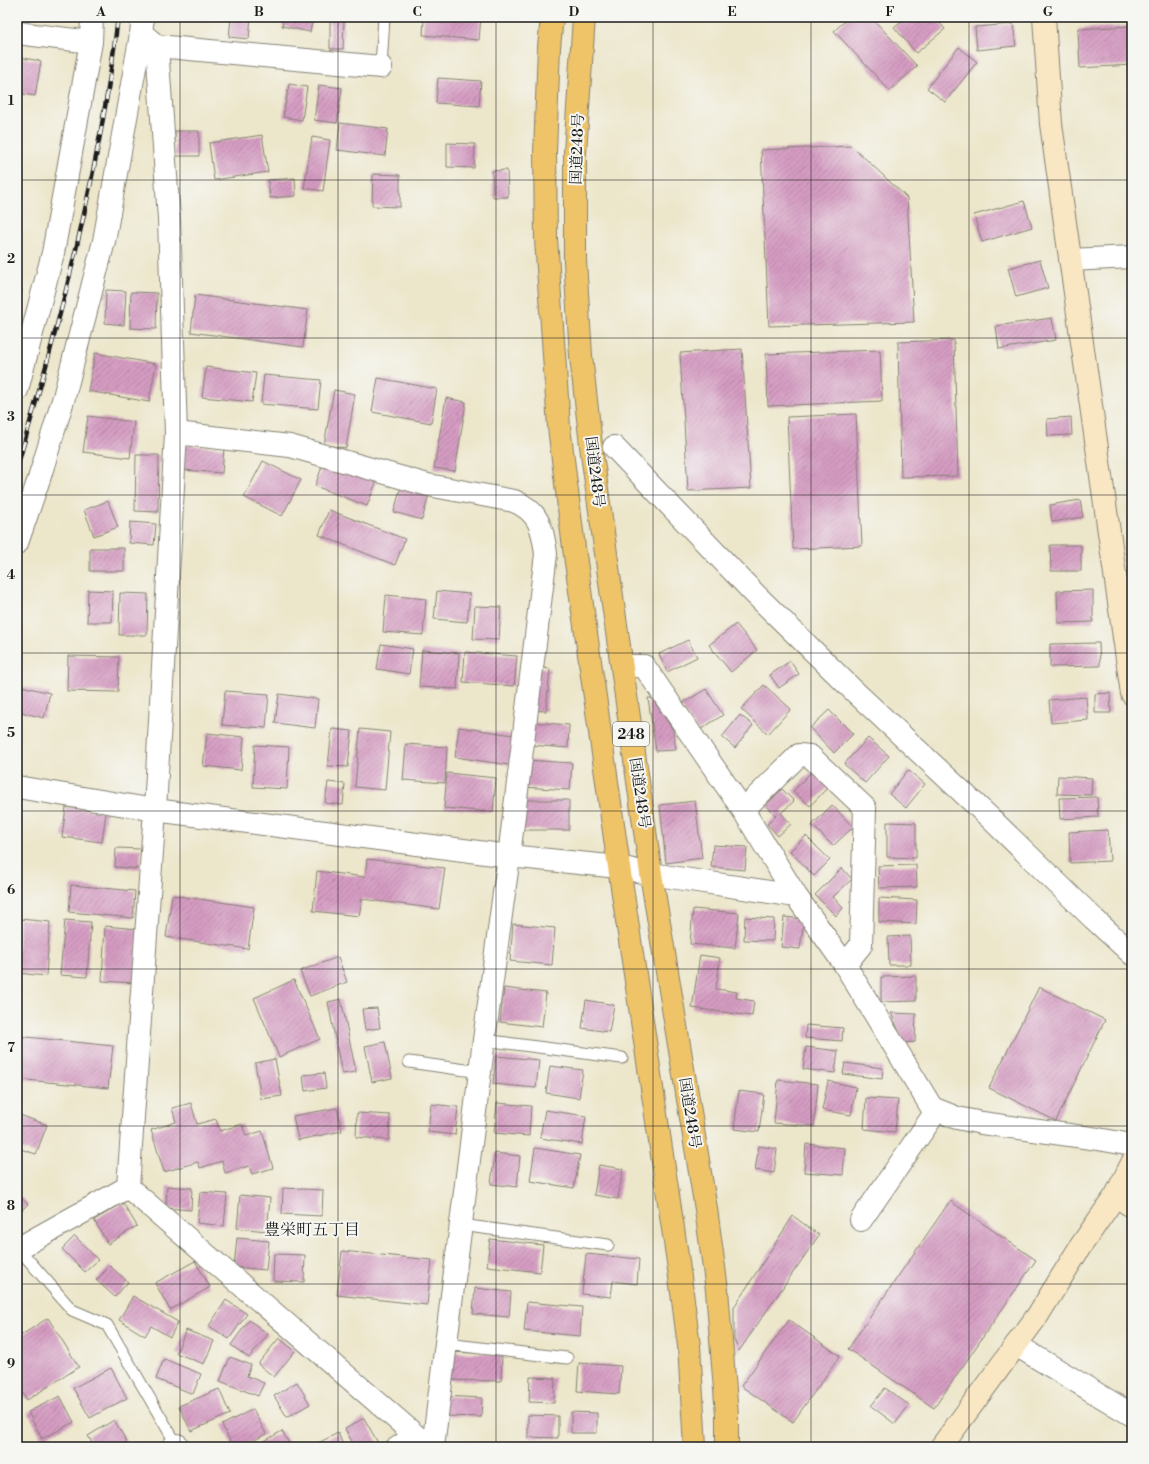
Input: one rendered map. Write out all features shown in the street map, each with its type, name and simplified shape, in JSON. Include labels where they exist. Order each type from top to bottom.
[{"type":"highway","name":"国道248号","points":[[552,17],[549,47],[545,152],[546,239],[559,427],[574,548],[619,867],[676,1246],[689,1346],[695,1447]]},
{"type":"highway","name":"国道248号","points":[[584,17],[575,153],[575,261],[581,356],[592,454],[651,874],[709,1231],[717,1290],[727,1415],[727,1447]]},
{"type":"street","points":[[17,390],[53,253],[91,42],[92,17]]},
{"type":"street","points":[[1044,17],[1050,124],[1132,694]]},
{"type":"street","points":[[147,32],[381,67]]},
{"type":"street","points":[[128,1187],[155,810],[176,433],[169,219],[147,32]]},
{"type":"street","points":[[17,543],[39,479],[64,396],[104,241],[147,32]]},
{"type":"street","points":[[17,33],[91,42]]},
{"type":"street","points":[[1070,260],[1132,257]]},
{"type":"street","points":[[176,433],[290,446],[428,485],[514,500],[525,505],[538,520],[544,534],[546,554],[509,856],[432,1447]]},
{"type":"street","points":[[614,447],[755,594],[836,674],[989,817],[1132,954]]},
{"type":"street","points":[[546,554],[574,548]]},
{"type":"street","points":[[622,666],[644,666],[743,810],[796,896],[845,965],[934,1109],[957,1118],[982,1123],[1132,1145]]},
{"type":"street","points":[[743,810],[799,755],[810,756],[865,808],[861,945],[845,965]]},
{"type":"street","points":[[17,788],[155,810],[509,856],[619,867],[651,874],[796,896]]},
{"type":"street","points":[[861,1220],[934,1109]]},
{"type":"street","points":[[941,1447],[1038,1315],[1080,1247],[1124,1201],[1132,1163]]},
{"type":"street","points":[[18,1249],[128,1187]]},
{"type":"street","points":[[128,1187],[429,1447]]},
{"type":"street","points":[[1016,1345],[1132,1415]]},
{"type":"lane","points":[[381,67],[384,17]]},
{"type":"lane","points":[[484,1040],[622,1058]]},
{"type":"lane","points":[[409,1062],[480,1072]]},
{"type":"lane","points":[[461,1225],[608,1245]]},
{"type":"lane","points":[[18,1249],[72,1310],[107,1325],[176,1446]]},
{"type":"lane","points":[[446,1344],[567,1358]]},
{"type":"lane","points":[[389,1447],[411,1432]]},
{"type":"building","points":[[231,17],[251,17],[249,39],[229,37]]},
{"type":"building","points":[[260,17],[276,17],[276,20],[260,20]]},
{"type":"building","points":[[284,17],[313,17],[310,32],[282,26]]},
{"type":"building","points":[[424,17],[481,17],[479,40],[423,35]]},
{"type":"building","points":[[849,17],[871,17],[917,66],[890,91],[834,31]]},
{"type":"building","points":[[906,17],[935,17],[945,29],[916,53],[894,27]]},
{"type":"building","points":[[330,19],[344,19],[343,49],[330,49]]},
{"type":"building","points":[[1013,24],[1016,46],[977,50],[975,27]]},
{"type":"building","points":[[1130,26],[1132,65],[1080,68],[1078,29]]},
{"type":"building","points":[[959,47],[977,62],[945,102],[927,88]]},
{"type":"building","points":[[17,57],[41,61],[35,96],[17,93]]},
{"type":"building","points":[[438,78],[481,81],[479,106],[436,103]]},
{"type":"building","points":[[289,84],[307,87],[302,120],[283,117]]},
{"type":"building","points":[[319,85],[342,88],[337,123],[314,120]]},
{"type":"building","points":[[340,123],[388,129],[385,156],[337,150]]},
{"type":"building","points":[[175,131],[199,131],[199,156],[175,156]]},
{"type":"building","points":[[262,135],[268,172],[214,180],[209,143]]},
{"type":"building","points":[[312,137],[330,140],[323,191],[304,188]]},
{"type":"building","points":[[447,143],[475,144],[474,168],[447,167]]},
{"type":"building","points":[[852,146],[907,198],[914,322],[769,326],[761,150]]},
{"type":"building","points":[[507,170],[508,197],[493,197],[492,171]]},
{"type":"building","points":[[373,174],[400,175],[400,207],[372,206]]},
{"type":"building","points":[[295,178],[296,196],[270,198],[268,180]]},
{"type":"building","points":[[1024,201],[1032,227],[982,242],[974,215]]},
{"type":"building","points":[[1040,260],[1048,288],[1016,297],[1008,268]]},
{"type":"building","points":[[17,290],[22,290],[18,322],[17,322]]},
{"type":"building","points":[[106,290],[126,291],[124,325],[105,323]]},
{"type":"building","points":[[131,292],[157,293],[156,329],[130,328]]},
{"type":"building","points":[[195,295],[308,310],[303,347],[191,332]]},
{"type":"building","points":[[1052,318],[1056,340],[999,349],[996,326]]},
{"type":"building","points":[[954,340],[958,476],[901,477],[898,342]]},
{"type":"building","points":[[742,349],[751,488],[688,491],[680,353]]},
{"type":"building","points":[[880,350],[882,401],[768,406],[766,354]]},
{"type":"building","points":[[95,353],[156,364],[149,402],[88,391]]},
{"type":"building","points":[[206,367],[256,373],[252,402],[202,397]]},
{"type":"building","points":[[264,375],[321,380],[318,409],[261,404]]},
{"type":"building","points":[[378,378],[437,389],[431,423],[372,412]]},
{"type":"building","points":[[334,390],[355,394],[346,448],[324,445]]},
{"type":"building","points":[[446,398],[466,402],[455,471],[434,468]]},
{"type":"building","points":[[856,414],[862,546],[793,549],[787,417]]},
{"type":"building","points":[[88,416],[134,422],[130,458],[83,452]]},
{"type":"building","points":[[1071,417],[1072,435],[1048,436],[1047,419]]},
{"type":"building","points":[[184,445],[224,448],[222,473],[183,470]]},
{"type":"building","points":[[136,455],[159,455],[158,512],[135,511]]},
{"type":"building","points":[[263,461],[301,480],[282,516],[244,497]]},
{"type":"building","points":[[324,461],[377,480],[367,506],[315,486]]},
{"type":"building","points":[[401,486],[429,494],[422,520],[394,512]]},
{"type":"building","points":[[1080,500],[1083,517],[1052,522],[1050,505]]},
{"type":"building","points":[[108,501],[118,527],[94,536],[84,510]]},
{"type":"building","points":[[329,510],[405,539],[395,565],[319,535]]},
{"type":"building","points":[[130,522],[156,524],[154,545],[129,543]]},
{"type":"building","points":[[1050,545],[1081,545],[1081,571],[1051,571]]},
{"type":"building","points":[[90,548],[124,548],[124,571],[90,571]]},
{"type":"building","points":[[88,590],[113,591],[112,622],[87,622]]},
{"type":"building","points":[[1093,590],[1093,622],[1058,623],[1057,591]]},
{"type":"building","points":[[437,591],[470,594],[467,622],[434,619]]},
{"type":"building","points":[[120,593],[148,594],[147,635],[119,635]]},
{"type":"building","points":[[386,595],[426,599],[423,635],[383,632]]},
{"type":"building","points":[[475,606],[501,607],[499,640],[473,639]]},
{"type":"building","points":[[736,624],[757,650],[731,672],[709,645]]},
{"type":"building","points":[[688,640],[697,657],[667,672],[659,654]]},
{"type":"building","points":[[1099,643],[1100,666],[1050,667],[1050,644]]},
{"type":"building","points":[[381,644],[413,649],[409,674],[377,669]]},
{"type":"building","points":[[422,650],[459,653],[457,689],[419,687]]},
{"type":"building","points":[[465,652],[517,656],[514,686],[463,682]]},
{"type":"building","points":[[68,656],[119,657],[118,692],[67,691]]},
{"type":"building","points":[[790,661],[799,674],[779,688],[770,675]]},
{"type":"building","points":[[536,667],[550,669],[546,711],[531,710]]},
{"type":"building","points":[[17,685],[50,693],[44,718],[17,711]]},
{"type":"building","points":[[764,685],[791,709],[768,734],[741,709]]},
{"type":"building","points":[[706,689],[723,715],[698,731],[680,705]]},
{"type":"building","points":[[225,691],[269,694],[266,728],[222,725]]},
{"type":"building","points":[[1110,693],[1111,713],[1095,713],[1095,694]]},
{"type":"building","points":[[279,694],[318,699],[315,728],[275,723]]},
{"type":"building","points":[[1086,697],[1088,720],[1051,723],[1049,700]]},
{"type":"building","points":[[648,698],[652,698],[673,730],[676,750],[656,751]]},
{"type":"building","points":[[829,710],[853,734],[834,753],[810,728]]},
{"type":"building","points":[[740,715],[753,725],[735,748],[722,737]]},
{"type":"building","points":[[532,722],[569,725],[568,748],[530,745]]},
{"type":"building","points":[[459,727],[513,735],[509,765],[455,757]]},
{"type":"building","points":[[332,729],[352,731],[348,767],[328,766]]},
{"type":"building","points":[[360,729],[390,732],[385,790],[355,787]]},
{"type":"building","points":[[207,733],[244,737],[241,770],[203,766]]},
{"type":"building","points":[[868,738],[889,756],[865,783],[844,764]]},
{"type":"building","points":[[406,744],[447,747],[445,783],[403,780]]},
{"type":"building","points":[[255,745],[289,747],[287,789],[253,787]]},
{"type":"building","points":[[525,760],[572,763],[570,790],[523,787]]},
{"type":"building","points":[[908,770],[925,784],[906,808],[889,794]]},
{"type":"building","points":[[812,771],[828,787],[810,806],[793,791]]},
{"type":"building","points":[[447,773],[496,778],[493,812],[444,808]]},
{"type":"building","points":[[1058,776],[1092,778],[1091,795],[1057,794]]},
{"type":"building","points":[[328,782],[345,784],[343,805],[325,803]]},
{"type":"building","points":[[782,789],[794,801],[781,813],[791,824],[778,836],[767,824],[776,816],[766,805]]},
{"type":"building","points":[[1097,797],[1098,817],[1060,819],[1059,798]]},
{"type":"building","points":[[519,800],[569,800],[569,830],[519,830]]},
{"type":"building","points":[[695,801],[702,858],[666,863],[660,805]]},
{"type":"building","points":[[832,805],[853,827],[833,846],[812,825]]},
{"type":"building","points":[[66,807],[106,812],[102,842],[62,837]]},
{"type":"building","points":[[887,822],[916,823],[916,858],[887,857]]},
{"type":"building","points":[[1108,830],[1110,861],[1070,863],[1069,832]]},
{"type":"building","points":[[806,836],[830,860],[814,876],[790,851]]},
{"type":"building","points":[[713,845],[747,847],[745,870],[711,867]]},
{"type":"building","points":[[116,848],[141,849],[140,869],[115,867]]},
{"type":"building","points":[[367,859],[445,868],[439,909],[362,899],[359,916],[313,911],[317,871],[365,877]]},
{"type":"building","points":[[916,865],[917,887],[879,888],[878,866]]},
{"type":"building","points":[[842,868],[852,879],[833,897],[843,908],[836,916],[815,895]]},
{"type":"building","points":[[71,885],[135,891],[133,918],[69,912]]},
{"type":"building","points":[[172,895],[254,907],[248,949],[166,937]]},
{"type":"building","points":[[879,898],[917,900],[916,924],[879,922]]},
{"type":"building","points":[[693,909],[739,913],[735,948],[690,944]]},
{"type":"building","points":[[745,917],[774,919],[773,941],[744,940]]},
{"type":"building","points":[[784,917],[804,919],[800,949],[781,947]]},
{"type":"building","points":[[20,919],[50,922],[46,976],[17,973]]},
{"type":"building","points":[[65,920],[91,922],[87,977],[60,975]]},
{"type":"building","points":[[513,924],[555,928],[552,965],[510,961]]},
{"type":"building","points":[[105,926],[138,929],[135,983],[102,981]]},
{"type":"building","points":[[910,936],[911,965],[889,965],[888,937]]},
{"type":"building","points":[[700,955],[720,958],[716,989],[737,992],[736,998],[754,1001],[752,1016],[692,1008]]},
{"type":"building","points":[[338,957],[347,982],[310,996],[300,971]]},
{"type":"building","points":[[916,976],[916,1001],[881,1002],[881,977]]},
{"type":"building","points":[[294,980],[320,1039],[279,1057],[254,998]]},
{"type":"building","points":[[1039,987],[1105,1020],[1056,1121],[989,1088]]},
{"type":"building","points":[[504,988],[546,993],[542,1027],[500,1022]]},
{"type":"building","points":[[341,999],[356,1072],[342,1074],[328,1002]]},
{"type":"building","points":[[586,1000],[614,1005],[609,1032],[582,1028]]},
{"type":"building","points":[[377,1008],[380,1028],[365,1030],[362,1009]]},
{"type":"building","points":[[891,1013],[916,1014],[915,1042],[904,1043]]},
{"type":"building","points":[[806,1025],[843,1028],[842,1041],[805,1038]]},
{"type":"building","points":[[17,1036],[113,1046],[108,1088],[17,1079]]},
{"type":"building","points":[[385,1042],[392,1078],[372,1082],[365,1046]]},
{"type":"building","points":[[806,1047],[838,1051],[835,1073],[803,1069]]},
{"type":"building","points":[[496,1056],[539,1060],[536,1088],[493,1084]]},
{"type":"building","points":[[275,1059],[282,1096],[261,1099],[255,1063]]},
{"type":"building","points":[[845,1063],[883,1068],[882,1079],[843,1074]]},
{"type":"building","points":[[550,1066],[583,1070],[579,1098],[546,1093]]},
{"type":"building","points":[[324,1073],[326,1088],[305,1091],[303,1075]]},
{"type":"building","points":[[778,1080],[818,1084],[814,1126],[774,1123]]},
{"type":"building","points":[[828,1081],[856,1087],[851,1115],[822,1110]]},
{"type":"building","points":[[739,1091],[764,1094],[759,1132],[734,1129]]},
{"type":"building","points":[[866,1098],[898,1100],[895,1132],[864,1129]]},
{"type":"building","points":[[191,1103],[197,1124],[216,1119],[220,1131],[242,1124],[246,1136],[262,1131],[273,1168],[252,1174],[249,1166],[225,1173],[222,1161],[200,1168],[198,1162],[164,1172],[151,1130],[176,1122],[172,1108]]},
{"type":"building","points":[[497,1103],[531,1106],[529,1136],[494,1133]]},
{"type":"building","points":[[431,1104],[458,1107],[455,1135],[428,1132]]},
{"type":"building","points":[[337,1108],[342,1131],[298,1140],[293,1116]]},
{"type":"building","points":[[545,1110],[586,1116],[582,1144],[540,1138]]},
{"type":"building","points":[[357,1113],[390,1115],[389,1140],[356,1137]]},
{"type":"building","points":[[17,1114],[47,1125],[36,1154],[17,1148]]},
{"type":"building","points":[[806,1144],[845,1148],[843,1175],[804,1172]]},
{"type":"building","points":[[759,1146],[777,1149],[774,1173],[755,1170]]},
{"type":"building","points":[[535,1148],[580,1155],[574,1188],[530,1181]]},
{"type":"building","points":[[495,1153],[520,1156],[517,1187],[491,1184]]},
{"type":"building","points":[[599,1165],[623,1169],[618,1199],[594,1195]]},
{"type":"building","points":[[167,1186],[192,1188],[191,1210],[166,1208]]},
{"type":"building","points":[[283,1188],[323,1190],[322,1216],[282,1214]]},
{"type":"building","points":[[200,1192],[227,1194],[224,1226],[197,1223]]},
{"type":"building","points":[[17,1194],[28,1204],[17,1215]]},
{"type":"building","points":[[240,1195],[270,1198],[267,1231],[237,1228]]},
{"type":"building","points":[[950,1201],[1036,1260],[934,1408],[848,1349]]},
{"type":"building","points":[[123,1203],[137,1226],[108,1244],[94,1220]]},
{"type":"building","points":[[793,1216],[819,1235],[739,1351],[734,1340],[734,1307]]},
{"type":"building","points":[[75,1236],[98,1260],[85,1272],[62,1249]]},
{"type":"building","points":[[237,1238],[269,1241],[266,1270],[234,1267]]},
{"type":"building","points":[[490,1239],[543,1245],[540,1272],[487,1266]]},
{"type":"building","points":[[342,1251],[432,1260],[427,1305],[337,1295]]},
{"type":"building","points":[[274,1254],[305,1255],[304,1282],[273,1281]]},
{"type":"building","points":[[586,1254],[639,1259],[637,1284],[613,1281],[611,1297],[582,1294]]},
{"type":"building","points":[[195,1261],[210,1287],[170,1310],[155,1283]]},
{"type":"building","points":[[110,1266],[128,1282],[115,1297],[96,1280]]},
{"type":"building","points":[[475,1288],[511,1292],[509,1317],[473,1314]]},
{"type":"building","points":[[133,1296],[178,1322],[170,1337],[151,1326],[145,1336],[119,1320]]},
{"type":"building","points":[[226,1300],[247,1314],[229,1339],[209,1326]]},
{"type":"building","points":[[527,1302],[582,1307],[580,1336],[524,1331]]},
{"type":"building","points":[[48,1318],[79,1367],[27,1400],[17,1384],[17,1338]]},
{"type":"building","points":[[249,1320],[268,1334],[249,1358],[231,1345]]},
{"type":"building","points":[[789,1320],[840,1356],[793,1422],[741,1386]]},
{"type":"building","points":[[186,1330],[214,1341],[204,1364],[176,1353]]},
{"type":"building","points":[[279,1338],[295,1351],[274,1377],[258,1364]]},
{"type":"building","points":[[449,1352],[502,1354],[501,1381],[447,1380]]},
{"type":"building","points":[[230,1357],[251,1365],[247,1376],[264,1383],[258,1396],[220,1381]]},
{"type":"building","points":[[164,1359],[201,1374],[193,1394],[156,1379]]},
{"type":"building","points":[[579,1363],[621,1366],[619,1394],[577,1391]]},
{"type":"building","points":[[111,1368],[127,1398],[90,1418],[73,1388]]},
{"type":"building","points":[[530,1377],[555,1378],[554,1403],[529,1402]]},
{"type":"building","points":[[297,1382],[310,1404],[287,1417],[274,1396]]},
{"type":"building","points":[[885,1388],[909,1405],[895,1424],[871,1406]]},
{"type":"building","points":[[219,1389],[230,1414],[191,1431],[179,1406]]},
{"type":"building","points":[[60,1396],[74,1422],[42,1439],[28,1412]]},
{"type":"building","points":[[443,1396],[482,1398],[481,1417],[443,1416]]},
{"type":"building","points":[[253,1409],[266,1434],[242,1447],[233,1447],[222,1425]]},
{"type":"building","points":[[571,1412],[597,1413],[597,1433],[571,1433]]},
{"type":"building","points":[[528,1415],[558,1416],[558,1438],[528,1437]]},
{"type":"building","points":[[364,1418],[378,1443],[371,1447],[355,1447],[345,1429]]},
{"type":"building","points":[[114,1420],[127,1442],[118,1447],[94,1447],[88,1436]]},
{"type":"building","points":[[282,1431],[290,1445],[287,1447],[254,1447]]},
{"type":"building","points":[[338,1433],[344,1447],[315,1447],[314,1445]]},
{"type":"railway","points":[[17,467],[64,300],[90,188],[101,131],[118,17]]},
{"type":"district","name":"豊栄町五丁目","points":[[312,1229]]}]
